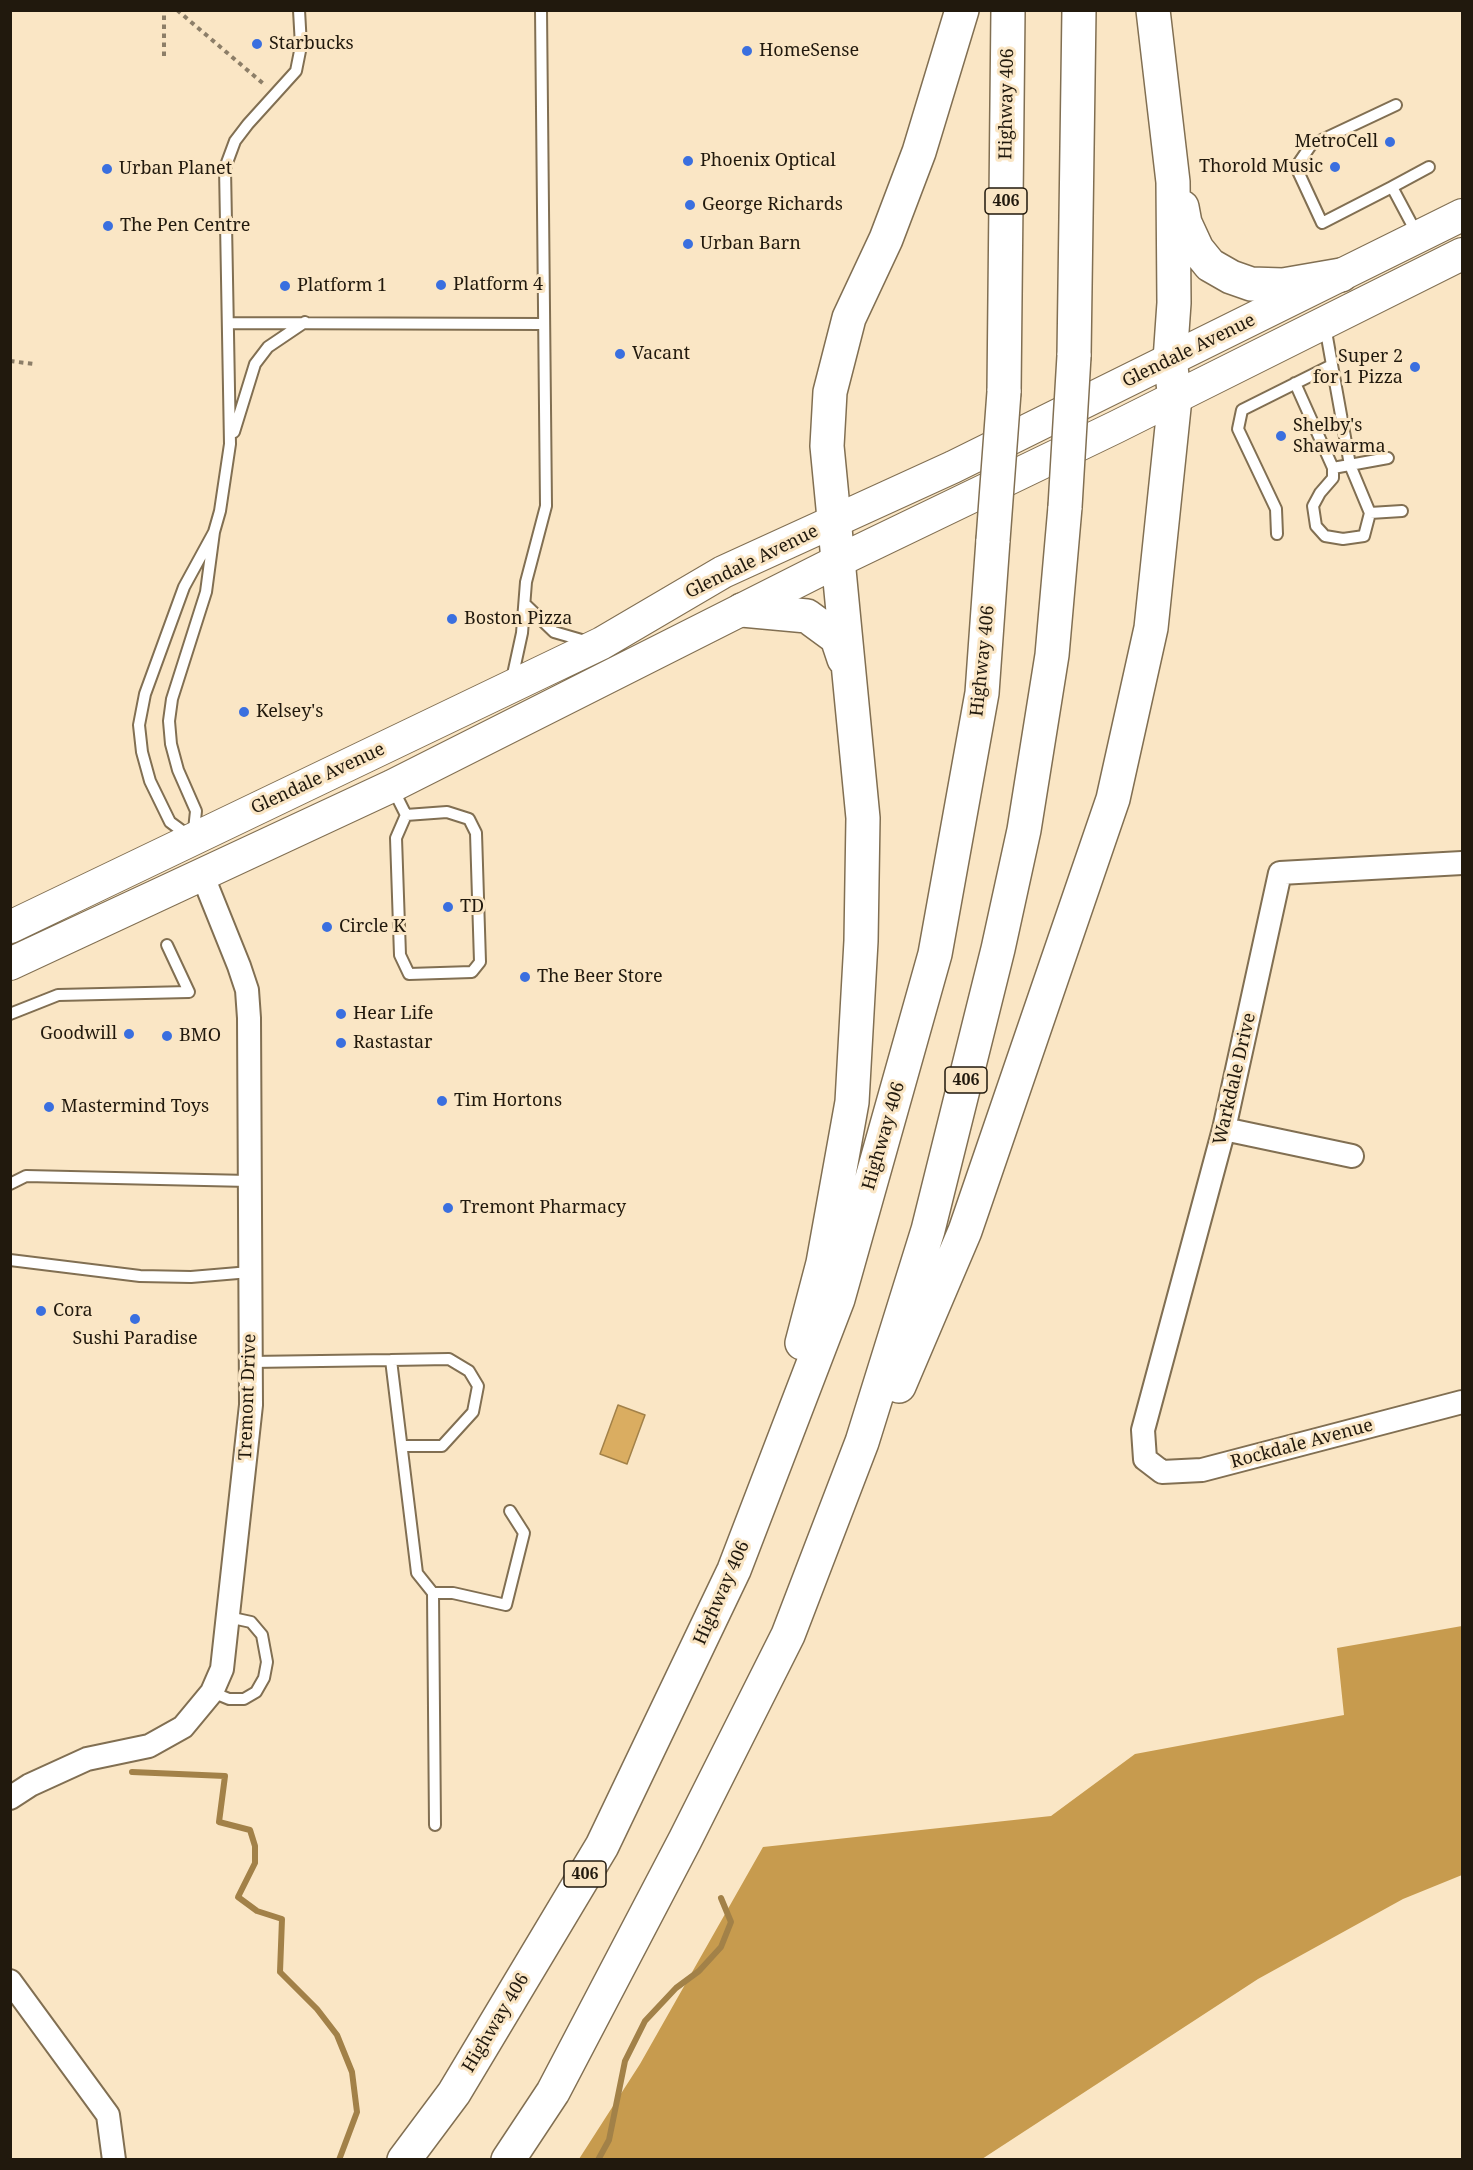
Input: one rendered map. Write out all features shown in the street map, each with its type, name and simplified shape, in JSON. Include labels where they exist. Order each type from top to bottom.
[{"type":"highway","points":[[734,1570],[795,1371],[823,1263],[852,1102],[861,941],[863,818],[827,446],[830,392],[849,318],[886,238],[919,152],[962,10]]},
{"type":"highway","name":"Highway 406","points":[[405,2160],[454,2093],[602,1846],[734,1570],[838,1299],[935,954],[982,693],[1004,392],[1008,10]]},
{"type":"highway","name":"406","points":[[508,2160],[553,2092],[685,1840],[788,1635],[862,1442],[928,1230],[965,1085],[1024,830],[1052,655],[1065,507],[1074,356],[1078,10]]},
{"type":"highway","points":[[788,1635],[888,1412],[965,1231],[1113,799],[1151,628],[1175,398],[1170,360],[1174,303],[1173,182],[1153,10]]},
{"type":"highway","points":[[1167,122],[1185,223],[1197,249],[1210,265],[1231,277],[1251,284],[1282,285],[1341,275]]},
{"type":"highway","points":[[742,610],[807,616],[837,638],[849,675]]},
{"type":"main road","name":"Glendale Avenue","points":[[10,927],[602,643],[723,572],[834,522],[1170,360],[1462,215]]},
{"type":"main road","name":"Glendale Avenue","points":[[10,964],[392,786],[838,561],[1175,398],[1462,254]]},
{"type":"main road","points":[[193,838],[202,874]]},
{"type":"street","name":"Warkdale Drive","points":[[1145,1459],[1143,1430],[1224,1129],[1281,873],[1462,863]]},
{"type":"street","name":"Tremont Drive","points":[[10,1798],[30,1785],[87,1759],[157,1742],[183,1727],[212,1692],[222,1669],[250,1434],[247,990],[202,874]]},
{"type":"street","points":[[1224,1129],[1352,1156]]},
{"type":"street","name":"Rockdale Avenue","points":[[1145,1459],[1162,1472],[1202,1470],[1462,1402]]},
{"type":"street","points":[[10,1981],[108,2115],[114,2160]]},
{"type":"lane","points":[[214,532],[184,587],[145,694],[140,725],[142,752],[150,781],[170,822],[193,838],[196,811],[178,770],[171,744],[170,721],[172,699],[206,592],[230,444],[230,323],[224,224],[225,168],[235,141],[296,70],[301,46],[300,10]]},
{"type":"lane","points":[[509,688],[520,648],[526,605],[526,582],[546,506],[541,10]]},
{"type":"lane","points":[[1396,105],[1311,145],[1296,167],[1322,223],[1429,167]]},
{"type":"lane","points":[[1392,187],[1418,237]]},
{"type":"lane","points":[[230,444],[255,364],[268,346],[306,322]]},
{"type":"lane","points":[[230,323],[543,324]]},
{"type":"lane","points":[[1295,383],[1333,468],[1333,478],[1320,493],[1313,506],[1317,526],[1325,536],[1343,539],[1364,536],[1370,513],[1350,465],[1324,323]]},
{"type":"lane","points":[[1277,534],[1276,509],[1238,429],[1242,410],[1332,365]]},
{"type":"lane","points":[[1333,468],[1388,458]]},
{"type":"lane","points":[[1370,513],[1402,512]]},
{"type":"lane","points":[[526,605],[554,632],[574,640],[602,643]]},
{"type":"lane","points":[[392,786],[406,815],[396,838],[400,955],[410,974],[472,972],[480,962],[476,833],[469,819],[447,812],[406,815]]},
{"type":"lane","points":[[10,1014],[58,995],[189,992],[167,945]]},
{"type":"lane","points":[[10,1184],[26,1176],[249,1181]]},
{"type":"lane","points":[[10,1260],[140,1276],[191,1276],[250,1272]]},
{"type":"lane","points":[[391,1359],[417,1573],[433,1593],[435,1825]]},
{"type":"lane","points":[[251,1362],[449,1359],[469,1371],[478,1386],[473,1412],[442,1446],[402,1446]]},
{"type":"lane","points":[[433,1593],[453,1593],[506,1605],[524,1533],[510,1511]]},
{"type":"lane","points":[[212,1692],[230,1700],[244,1699],[256,1692],[264,1678],[267,1662],[262,1635],[251,1622],[228,1617]]},
{"type":"path","points":[[164,10],[164,56]]},
{"type":"path","points":[[177,10],[254,76]]},
{"type":"path","points":[[10,361],[34,364]]},
{"type":"shaded area","points":[[618,1405],[645,1415],[627,1464],[600,1454]]},
{"type":"shaded area","points":[[1462,1626],[1462,1875],[1403,1899],[1258,1979],[982,2159],[579,2159],[640,2064],[763,1847],[1051,1816],[1135,1754],[1344,1715],[1337,1648]]},
{"type":"waterway","points":[[132,1772],[225,1776],[219,1822],[250,1830],[255,1846],[255,1863],[238,1897],[257,1911],[282,1919],[280,1972],[317,2009],[337,2035],[352,2072],[357,2112],[339,2160]]},
{"type":"waterway","points":[[598,2160],[609,2140],[625,2061],[645,2021],[676,1988],[699,1971],[721,1947],[731,1922],[721,1898]]},
{"type":"place","name":"Starbucks","points":[[257,44]]},
{"type":"place","name":"HomeSense","points":[[747,51]]},
{"type":"place","name":"MetroCell","points":[[1390,142]]},
{"type":"place","name":"Phoenix Optical","points":[[688,161]]},
{"type":"place","name":"Thorold Music","points":[[1335,167]]},
{"type":"place","name":"Urban Planet","points":[[107,169]]},
{"type":"place","name":"George Richards","points":[[690,205]]},
{"type":"place","name":"The Pen Centre","points":[[108,226]]},
{"type":"place","name":"Urban Barn","points":[[688,244]]},
{"type":"place","name":"Platform 4","points":[[441,285]]},
{"type":"place","name":"Platform 1","points":[[285,286]]},
{"type":"place","name":"Vacant","points":[[620,354]]},
{"type":"place","name":"Super 2 for 1 Pizza","points":[[1415,367]]},
{"type":"place","name":"Shelby's Shawarma","points":[[1281,436]]},
{"type":"place","name":"Boston Pizza","points":[[452,619]]},
{"type":"place","name":"Kelsey's","points":[[244,712]]},
{"type":"place","name":"TD","points":[[448,907]]},
{"type":"place","name":"Circle K","points":[[327,927]]},
{"type":"place","name":"The Beer Store","points":[[525,977]]},
{"type":"place","name":"Hear Life","points":[[341,1014]]},
{"type":"place","name":"Goodwill","points":[[129,1034]]},
{"type":"place","name":"BMO","points":[[167,1036]]},
{"type":"place","name":"Rastastar","points":[[341,1043]]},
{"type":"place","name":"Tim Hortons","points":[[442,1101]]},
{"type":"place","name":"Mastermind Toys","points":[[49,1107]]},
{"type":"place","name":"Tremont Pharmacy","points":[[448,1208]]},
{"type":"place","name":"Cora","points":[[41,1311]]},
{"type":"place","name":"Sushi Paradise","points":[[135,1319]]}]
